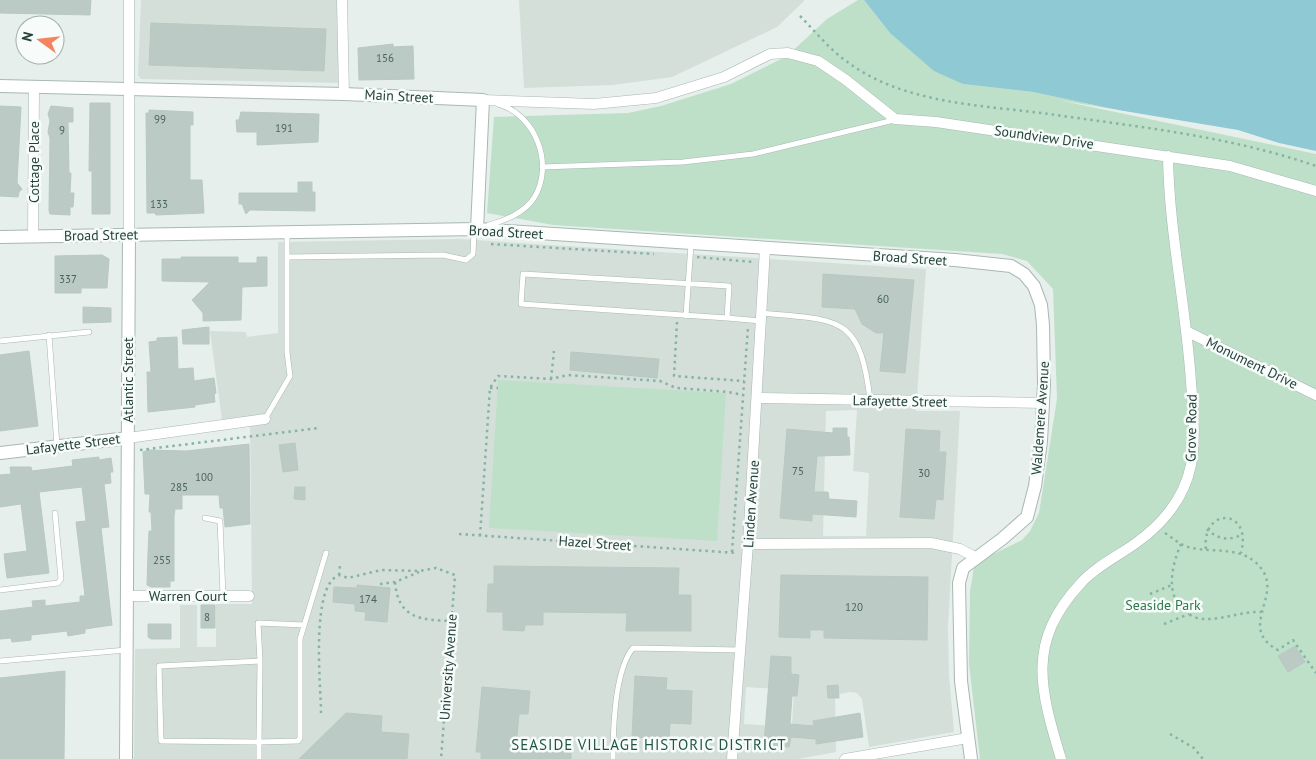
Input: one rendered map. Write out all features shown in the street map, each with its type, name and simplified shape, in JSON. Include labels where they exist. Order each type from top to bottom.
[{"type":"street","name":"Atlantic Street","points":[[126,759],[129,235],[128,0]]},
{"type":"street","points":[[342,0],[344,94]]},
{"type":"street","name":"Main Street","points":[[0,86],[344,94],[594,104],[647,100],[714,81],[770,54],[788,53],[818,61],[846,80],[895,120]]},
{"type":"street","name":"Cottage Place","points":[[33,236],[34,87]]},
{"type":"street","points":[[475,229],[483,100]]},
{"type":"street","name":"Soundview Drive","points":[[895,120],[936,122],[1230,166],[1316,191]]},
{"type":"street","name":"Grove Road","points":[[1060,759],[1048,718],[1042,677],[1044,644],[1053,618],[1082,582],[1156,526],[1173,509],[1184,491],[1191,464],[1194,430],[1188,332],[1168,197],[1168,156]]},
{"type":"street","name":"Broad Street","points":[[0,236],[475,229],[955,260],[1011,266]]},
{"type":"street","name":"Linden Avenue","points":[[732,759],[748,544],[765,248]]},
{"type":"street","name":"Waldemere Avenue","points":[[971,759],[961,681],[959,583],[963,568],[1002,539],[1027,517],[1035,486],[1041,441],[1044,325],[1041,305],[1034,286],[1024,274],[1011,266]]},
{"type":"street","name":"Monument Drive","points":[[1188,332],[1316,395]]},
{"type":"street","name":"Lafayette Street","points":[[757,395],[870,400],[1043,403]]},
{"type":"street","name":"Lafayette Street","points":[[0,453],[265,419]]},
{"type":"street","points":[[748,544],[931,543],[960,549],[976,557]]},
{"type":"street","name":"Warren Court","points":[[126,596],[249,596]]},
{"type":"street","points":[[845,759],[968,738]]},
{"type":"lane","points":[[287,257],[443,255],[466,260],[472,254],[475,229],[515,216],[534,198],[539,187],[542,167],[541,154],[534,133],[521,115],[511,108],[483,100]]},
{"type":"lane","points":[[542,167],[683,162],[753,154],[895,120]]},
{"type":"lane","points":[[265,419],[290,376],[287,352],[287,232]]},
{"type":"lane","points":[[686,316],[691,244]]},
{"type":"lane","points":[[727,318],[730,286],[523,274],[521,304],[748,320],[761,317],[819,319],[833,322],[842,327],[852,337],[861,352],[866,369],[870,400]]},
{"type":"lane","points":[[0,341],[88,332]]},
{"type":"lane","points":[[49,335],[57,446]]},
{"type":"lane","points":[[0,590],[58,583],[61,579],[55,513]]},
{"type":"lane","points":[[205,518],[220,521],[223,596]]},
{"type":"lane","points":[[260,661],[159,666],[161,741],[298,742],[300,738],[300,639],[326,553]]},
{"type":"lane","points":[[259,759],[260,661],[258,623],[304,626]]},
{"type":"lane","points":[[613,759],[613,737],[622,673],[632,648],[740,650]]},
{"type":"lane","points":[[0,661],[126,650]]},
{"type":"path","points":[[800,16],[846,62],[880,80],[928,98],[1196,134],[1285,155],[1316,166]]},
{"type":"path","points":[[491,244],[663,255]]},
{"type":"path","points":[[690,257],[753,261],[752,270]]},
{"type":"path","points":[[678,315],[674,376],[744,381]]},
{"type":"path","points":[[743,395],[748,320]]},
{"type":"path","points":[[551,379],[554,351]]},
{"type":"path","points":[[480,536],[490,388],[498,376],[551,379],[568,375],[660,381],[676,388],[757,395]]},
{"type":"path","points":[[490,388],[498,388]]},
{"type":"path","name":"Hazel Street","points":[[459,534],[732,552],[743,395]]},
{"type":"path","points":[[140,450],[319,428]]},
{"type":"path","points":[[1206,549],[1210,524],[1219,519],[1230,519],[1238,524],[1243,534],[1240,553]]},
{"type":"path","points":[[1156,526],[1181,544],[1240,553],[1260,566],[1264,574],[1267,591],[1261,612],[1260,628],[1267,642],[1278,650],[1293,640],[1316,673]]},
{"type":"path","points":[[1208,529],[1216,536],[1227,539],[1243,534]]},
{"type":"path","points":[[1181,544],[1174,564],[1172,585],[1179,604],[1189,614],[1204,619],[1261,612]]},
{"type":"path","points":[[340,565],[340,575]]},
{"type":"path","name":"University Avenue","points":[[420,571],[436,568],[455,576],[441,759]]},
{"type":"path","points":[[340,575],[348,578],[381,570],[420,571]]},
{"type":"path","points":[[380,584],[395,582],[420,571]]},
{"type":"path","points":[[321,713],[320,612],[330,582],[340,575]]},
{"type":"path","points":[[395,582],[396,597],[408,613],[428,620],[452,621]]},
{"type":"path","points":[[1150,594],[1172,585]]},
{"type":"path","points":[[1164,624],[1189,614]]},
{"type":"path","points":[[1170,734],[1194,748],[1203,759]]},
{"type":"shaded area","points":[[141,0],[342,0],[345,83],[141,79],[138,75]]},
{"type":"shaded area","points":[[519,0],[804,1],[777,27],[672,77],[613,85],[524,88]]},
{"type":"shaded area","points":[[459,239],[926,269],[916,411],[960,411],[948,627],[949,675],[954,732],[869,747],[862,699],[857,693],[850,692],[835,695],[836,752],[798,759],[134,759],[135,649],[180,648],[180,605],[197,605],[197,647],[216,647],[216,604],[252,604],[250,417],[222,420],[210,331],[246,332],[247,337],[278,333],[278,242]],"holes":[[[857,410],[853,471],[869,473],[866,536],[823,536],[826,411]],[[746,687],[794,690],[792,727],[744,724]]]},
{"type":"green space","name":"Seaside Park","points":[[858,0],[864,0],[890,33],[963,84],[1033,92],[1316,152],[1316,759],[980,759],[969,664],[970,591],[974,567],[981,560],[1022,540],[1030,531],[1039,513],[1057,399],[1053,289],[1027,261],[1002,254],[553,225],[487,213],[494,117],[628,113],[661,106],[731,84],[787,56],[827,19]]},
{"type":"green space","points":[[498,380],[726,393],[717,541],[489,528]]},
{"type":"water","points":[[864,0],[1316,0],[1316,152],[1033,92],[963,84],[934,71],[890,33]]},
{"type":"pier","points":[[1058,100],[1238,130],[1279,143],[1316,151],[1316,154]]},
{"type":"building","points":[[0,0],[91,0],[90,15],[0,13]]},
{"type":"building","points":[[151,23],[326,29],[324,71],[149,65]]},
{"type":"building","points":[[393,44],[393,47],[413,46],[414,79],[359,80],[358,48]]},
{"type":"building","points":[[90,103],[110,103],[110,214],[92,214],[92,171],[89,171]]},
{"type":"building","points":[[0,106],[21,107],[17,183],[22,189],[18,197],[0,196]]},
{"type":"building","points":[[51,106],[73,108],[73,122],[68,122],[69,173],[71,173],[70,193],[74,193],[73,207],[70,207],[70,215],[50,214],[49,211],[50,138],[48,132],[50,121],[48,114]]},
{"type":"building","points":[[149,110],[193,112],[193,125],[190,125],[190,180],[202,180],[204,213],[156,215],[155,213],[147,213],[146,113],[149,113]]},
{"type":"building","points":[[241,112],[319,114],[318,142],[257,145],[257,132],[237,132],[236,120],[239,120]]},
{"type":"building","points":[[298,182],[312,182],[312,192],[315,192],[315,211],[250,210],[246,214],[242,204],[239,204],[239,193],[298,193]]},
{"type":"building","points":[[102,255],[109,259],[107,288],[81,288],[81,293],[55,293],[55,256]]},
{"type":"building","points":[[181,257],[238,257],[238,263],[257,263],[257,257],[267,257],[267,286],[242,287],[241,320],[203,321],[203,313],[192,300],[210,282],[162,281],[162,259],[181,259]]},
{"type":"building","points":[[823,274],[914,280],[905,373],[880,371],[884,333],[876,333],[862,324],[855,309],[822,307]]},
{"type":"building","points":[[83,307],[111,308],[111,322],[83,323]]},
{"type":"building","points":[[209,327],[209,344],[183,344],[182,330]]},
{"type":"building","points":[[177,337],[178,369],[193,368],[194,381],[214,378],[215,402],[195,405],[195,407],[148,412],[147,372],[151,372],[149,342],[157,341],[157,338]]},
{"type":"building","points":[[29,351],[38,426],[0,431],[0,355]]},
{"type":"building","points":[[571,352],[659,359],[657,378],[570,370]]},
{"type":"building","points":[[833,428],[847,428],[850,455],[817,456],[814,492],[828,492],[829,499],[857,501],[856,517],[812,514],[812,521],[780,518],[787,429],[833,433]]},
{"type":"building","points":[[906,429],[940,431],[939,452],[946,452],[943,500],[936,499],[934,519],[900,517]]},
{"type":"building","points":[[295,443],[298,470],[283,472],[279,445]]},
{"type":"building","points":[[249,444],[250,524],[225,527],[223,508],[220,508],[219,495],[182,495],[182,509],[175,509],[174,516],[174,581],[170,581],[170,587],[151,587],[147,585],[149,531],[152,531],[151,512],[149,512],[150,494],[145,494],[143,452],[148,450],[186,451]]},
{"type":"building","points":[[99,457],[99,460],[111,458],[113,472],[110,472],[111,483],[104,484],[109,527],[101,528],[112,625],[85,629],[85,633],[68,636],[67,631],[31,635],[31,640],[12,642],[11,638],[0,639],[0,611],[33,607],[32,601],[45,600],[45,606],[80,602],[80,596],[85,596],[76,522],[86,521],[82,487],[39,492],[49,573],[7,578],[4,554],[27,551],[21,504],[0,507],[0,475],[11,474],[10,467],[31,467],[32,471],[73,466],[72,460]]},
{"type":"building","points":[[295,487],[305,487],[305,500],[294,499]]},
{"type":"building","points":[[494,566],[679,568],[678,595],[691,595],[691,631],[626,631],[627,613],[543,612],[543,625],[525,625],[524,631],[503,630],[503,612],[487,612],[488,584],[494,584]]},
{"type":"building","points":[[781,575],[928,577],[927,640],[824,638],[824,630],[810,630],[810,638],[779,637]]},
{"type":"building","points":[[357,585],[390,588],[387,622],[365,620],[366,612],[355,611],[355,604],[333,602],[334,587],[357,588]]},
{"type":"building","points":[[201,605],[215,605],[215,628],[201,628]]},
{"type":"building","points":[[148,624],[171,624],[171,639],[151,639],[148,637]]},
{"type":"building","points":[[1295,646],[1305,662],[1288,672],[1278,656]]},
{"type":"building","points":[[771,656],[791,657],[791,674],[799,675],[797,696],[792,696],[790,724],[814,726],[813,721],[860,713],[863,737],[816,744],[816,739],[791,737],[789,747],[764,744]]},
{"type":"building","points":[[65,671],[64,759],[0,759],[0,678]]},
{"type":"building","points":[[635,676],[667,678],[666,690],[692,691],[691,724],[670,723],[669,739],[632,737]]},
{"type":"building","points":[[838,685],[839,698],[828,698],[827,686]]},
{"type":"building","points":[[482,687],[530,691],[528,714],[519,714],[516,747],[571,752],[571,759],[481,759],[481,752],[476,752]]},
{"type":"building","points":[[346,713],[382,716],[381,732],[409,734],[407,759],[299,759]]},
{"type":"district","name":"SEASIDE VILLAGE HISTORIC DISTRICT","points":[[649,744]]}]
